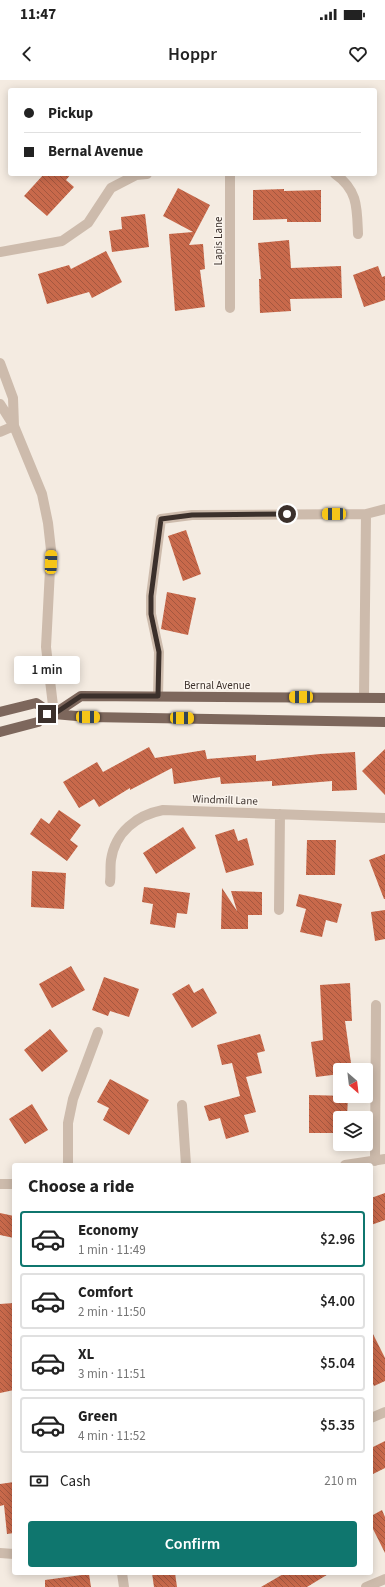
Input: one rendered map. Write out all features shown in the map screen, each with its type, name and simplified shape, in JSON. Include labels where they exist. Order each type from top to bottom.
[{"type":"main road","name":"Bernal Avenue","points":[[0,732],[38,722],[81,696],[385,698]]},
{"type":"main road","points":[[0,712],[36,703],[51,714],[88,717],[385,722]]},
{"type":"street","points":[[0,252],[62,241],[88,224],[111,188],[134,176]]},
{"type":"street","name":"Lapis Lane","points":[[230,176],[230,308]]},
{"type":"street","points":[[338,176],[345,181],[356,202],[358,234]]},
{"type":"street","points":[[0,363],[13,398],[14,426]]},
{"type":"street","points":[[0,404],[14,426],[42,494],[48,523],[51,550],[46,647],[51,714]]},
{"type":"street","points":[[0,432],[14,426]]},
{"type":"street","points":[[158,696],[159,652],[151,614],[151,596],[161,519],[192,515],[366,514],[385,509]]},
{"type":"street","points":[[364,697],[366,514]]},
{"type":"street","name":"Windmill Lane","points":[[110,882],[111,860],[114,847],[130,824],[152,812],[163,810],[385,818]]},
{"type":"street","points":[[279,910],[280,814]]},
{"type":"street","points":[[359,1163],[380,1160],[376,1005]]},
{"type":"street","points":[[68,1163],[68,1123],[73,1099],[98,1032]]},
{"type":"street","points":[[182,1105],[186,1163]]},
{"type":"street","points":[[0,1184],[12,1184]]},
{"type":"street","points":[[373,1417],[385,1412]]},
{"type":"street","points":[[0,1553],[12,1554]]},
{"type":"street","points":[[122,1575],[124,1587]]},
{"type":"street","points":[[366,1587],[385,1579]]},
{"type":"building","points":[[42,176],[69,176],[66,180],[74,187],[47,216],[24,196]]},
{"type":"building","points":[[178,188],[210,205],[189,245],[203,244],[205,269],[200,270],[205,307],[175,311],[169,234],[193,232],[163,216]]},
{"type":"building","points":[[284,189],[284,191],[321,190],[321,222],[287,222],[287,219],[253,220],[253,190]]},
{"type":"building","points":[[145,214],[149,247],[112,252],[109,231],[122,229],[121,217]]},
{"type":"building","points":[[289,240],[291,268],[341,266],[342,298],[290,299],[291,311],[260,313],[259,279],[261,279],[258,243]]},
{"type":"building","points":[[106,251],[122,282],[92,298],[89,292],[47,304],[38,274],[69,265],[71,269]]},
{"type":"building","points":[[378,266],[382,277],[385,276],[385,300],[364,307],[353,275]]},
{"type":"building","points":[[186,530],[201,574],[183,581],[168,536]]},
{"type":"building","points":[[167,592],[196,598],[188,635],[161,629]]},
{"type":"building","points":[[149,747],[155,758],[205,750],[207,759],[256,755],[256,761],[355,752],[357,790],[332,791],[332,781],[272,786],[272,781],[221,784],[220,777],[174,784],[172,768],[130,790],[130,788],[99,807],[94,799],[79,808],[63,782],[97,762],[103,772]]},
{"type":"building","points":[[385,749],[385,795],[362,771]]},
{"type":"building","points":[[59,810],[81,825],[70,840],[78,846],[67,861],[30,834],[41,818],[49,824]]},
{"type":"building","points":[[183,827],[196,848],[156,874],[143,853]]},
{"type":"building","points":[[234,829],[238,841],[247,838],[254,865],[226,873],[215,835]]},
{"type":"building","points":[[307,840],[336,840],[335,875],[306,875]]},
{"type":"building","points":[[385,854],[385,899],[384,899],[369,860]]},
{"type":"building","points":[[32,871],[66,873],[64,909],[31,907]]},
{"type":"building","points":[[144,887],[190,893],[187,914],[177,913],[175,928],[150,924],[153,904],[142,902]]},
{"type":"building","points":[[222,888],[237,911],[231,891],[262,892],[262,915],[248,915],[248,929],[221,929]]},
{"type":"building","points":[[299,894],[342,904],[337,923],[326,920],[322,937],[300,932],[306,909],[296,906]]},
{"type":"building","points":[[385,910],[385,939],[375,941],[371,912]]},
{"type":"building","points":[[71,966],[85,990],[52,1008],[39,984]]},
{"type":"building","points":[[104,977],[139,989],[129,1017],[110,1011],[108,1016],[92,1010]]},
{"type":"building","points":[[350,983],[352,1021],[345,1021],[351,1063],[333,1063],[333,1075],[316,1077],[311,1042],[323,1040],[320,985]]},
{"type":"building","points":[[189,984],[194,993],[203,988],[217,1013],[192,1028],[172,994]]},
{"type":"building","points":[[50,1029],[68,1051],[42,1072],[24,1050]]},
{"type":"building","points":[[260,1034],[265,1051],[257,1053],[262,1073],[246,1077],[256,1112],[244,1115],[249,1132],[226,1139],[220,1118],[209,1121],[204,1106],[240,1096],[232,1063],[222,1065],[217,1045]]},
{"type":"building","points":[[110,1079],[149,1100],[129,1135],[103,1120],[109,1108],[97,1102]]},
{"type":"building","points":[[309,1095],[333,1096],[333,1103],[348,1103],[347,1111],[333,1111],[333,1133],[309,1133]]},
{"type":"building","points":[[32,1104],[48,1130],[25,1144],[9,1119]]},
{"type":"building","points":[[385,1193],[385,1220],[373,1224],[373,1197]]},
{"type":"building","points":[[0,1213],[12,1216],[12,1238],[0,1235]]},
{"type":"building","points":[[12,1303],[12,1390],[0,1393],[0,1304]]},
{"type":"building","points":[[373,1334],[385,1358],[385,1381],[374,1386]]},
{"type":"building","points":[[385,1441],[385,1468],[373,1474],[373,1447]]},
{"type":"building","points":[[12,1482],[12,1533],[7,1534],[4,1505],[0,1506],[0,1484]]},
{"type":"building","points":[[382,1510],[385,1517],[385,1553],[373,1529],[373,1515]]},
{"type":"building","points":[[89,1575],[91,1587],[45,1587],[45,1580]]},
{"type":"building","points":[[152,1575],[175,1575],[177,1587],[154,1587]]},
{"type":"building","points":[[282,1575],[327,1575],[307,1587],[261,1587]]},
{"type":"route","points":[[47,714],[54,714],[81,696],[158,696],[159,652],[155,627],[151,614],[151,596],[161,519],[192,515],[287,514]]}]
